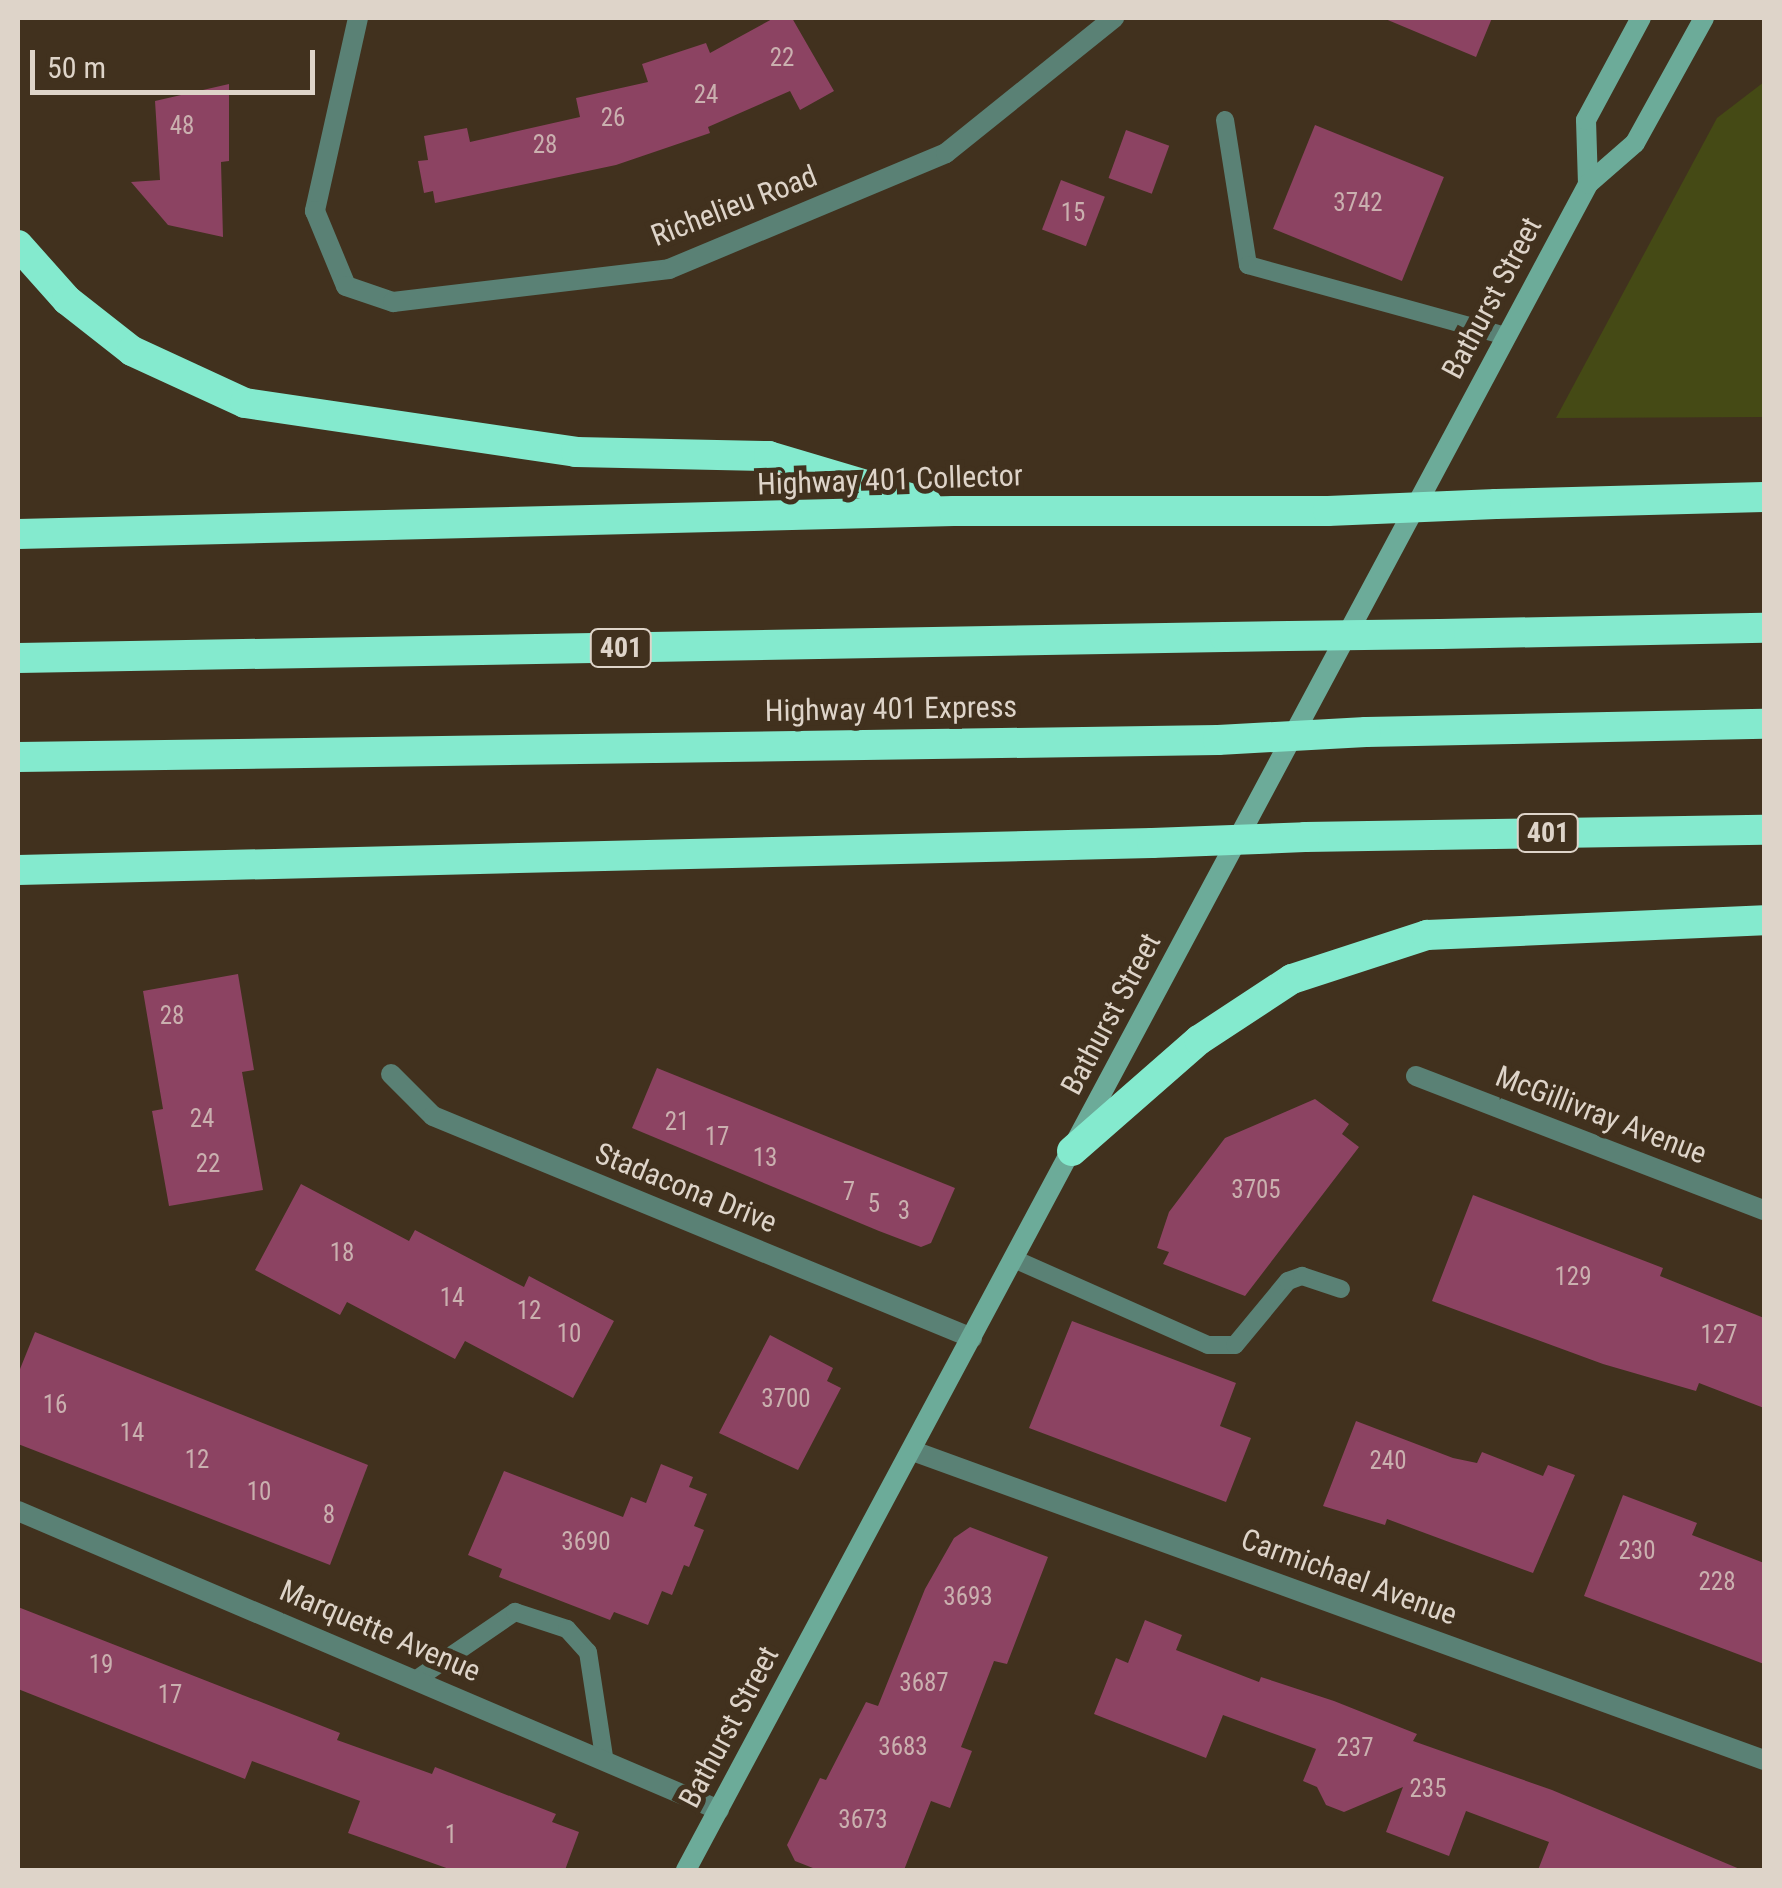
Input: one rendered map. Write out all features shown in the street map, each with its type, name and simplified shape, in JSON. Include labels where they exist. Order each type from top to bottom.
[{"type":"highway","points":[[18,246],[67,300],[132,351],[245,403],[576,452],[769,456],[954,511]]},
{"type":"highway","name":"Highway 401 Collector","points":[[18,534],[954,511],[1328,511],[1764,497]]},
{"type":"highway","name":"401","points":[[18,658],[1764,628]]},
{"type":"highway","name":"Highway 401 Express","points":[[18,757],[1192,740],[1390,731],[1764,724]]},
{"type":"highway","name":"401","points":[[18,870],[1332,836],[1764,830]]},
{"type":"highway","points":[[1072,1151],[1199,1040],[1292,979],[1426,935],[1764,920]]},
{"type":"main road","points":[[1588,184],[1586,120],[1641,18]]},
{"type":"main road","name":"Bathurst Street","points":[[686,1870],[1588,184],[1635,142],[1704,18]]},
{"type":"street","name":"Richelieu Road","points":[[358,18],[314,211],[346,286],[393,302],[668,269],[946,152],[1114,18]]},
{"type":"street","name":"Stadacona Drive","points":[[391,1074],[433,1116],[972,1338]]},
{"type":"street","name":"McGillivray Avenue","points":[[1416,1076],[1764,1210]]},
{"type":"street","name":"Carmichael Avenue","points":[[913,1451],[1764,1760]]},
{"type":"street","name":"Marquette Avenue","points":[[18,1511],[604,1757],[718,1810]]},
{"type":"lane","points":[[1226,120],[1248,265],[1505,336]]},
{"type":"lane","points":[[1014,1259],[1208,1345],[1235,1345],[1288,1281],[1302,1276],[1341,1289]]},
{"type":"lane","points":[[416,1679],[515,1612],[568,1629],[588,1652],[604,1757]]},
{"type":"green space","points":[[1764,82],[1764,417],[1556,418],[1717,118]]},
{"type":"building","points":[[774,18],[792,18],[834,91],[800,110],[790,91],[708,127],[710,133],[616,165],[435,203],[433,191],[424,193],[418,161],[428,160],[424,136],[467,128],[470,142],[580,117],[576,98],[648,82],[642,64],[706,43],[710,53]]},
{"type":"building","points":[[1383,18],[1492,18],[1476,57]]},
{"type":"building","points":[[229,84],[229,161],[221,162],[223,237],[168,225],[131,182],[160,180],[155,101]]},
{"type":"building","points":[[1315,125],[1444,177],[1402,281],[1273,229]]},
{"type":"building","points":[[1126,130],[1169,146],[1152,194],[1109,178]]},
{"type":"building","points":[[1061,180],[1105,197],[1086,246],[1042,229]]},
{"type":"building","points":[[238,974],[254,1070],[242,1072],[263,1190],[169,1206],[152,1111],[163,1109],[143,991]]},
{"type":"building","points":[[657,1068],[955,1188],[931,1243],[921,1247],[879,1231],[632,1128]]},
{"type":"building","points":[[1315,1099],[1349,1124],[1342,1134],[1359,1147],[1245,1296],[1163,1264],[1169,1252],[1157,1248],[1169,1212],[1225,1138]]},
{"type":"building","points":[[301,1184],[409,1241],[415,1230],[524,1287],[529,1276],[614,1321],[573,1398],[465,1341],[455,1359],[347,1302],[340,1315],[255,1270]]},
{"type":"building","points":[[1473,1195],[1663,1268],[1660,1276],[1764,1318],[1764,1408],[1699,1383],[1696,1391],[1603,1364],[1432,1301]]},
{"type":"building","points":[[1072,1321],[1236,1383],[1220,1426],[1251,1438],[1226,1502],[1029,1428]]},
{"type":"building","points":[[35,1332],[368,1465],[330,1565],[18,1444],[18,1374]]},
{"type":"building","points":[[770,1335],[833,1368],[827,1381],[841,1388],[798,1470],[719,1433]]},
{"type":"building","points":[[1356,1421],[1453,1458],[1477,1463],[1482,1452],[1543,1476],[1548,1465],[1575,1475],[1533,1573],[1387,1519],[1385,1525],[1323,1506]]},
{"type":"building","points":[[661,1464],[693,1477],[689,1487],[707,1494],[694,1526],[704,1530],[689,1567],[684,1565],[672,1595],[662,1591],[648,1625],[614,1612],[610,1620],[499,1577],[502,1569],[468,1555],[504,1471],[623,1517],[631,1497],[646,1503]]},
{"type":"building","points":[[1623,1495],[1697,1523],[1692,1535],[1764,1563],[1764,1664],[1584,1596]]},
{"type":"building","points":[[970,1527],[1048,1557],[1007,1664],[994,1661],[961,1747],[972,1751],[950,1808],[931,1801],[904,1870],[818,1870],[795,1861],[787,1845],[820,1778],[826,1780],[866,1702],[878,1706],[925,1589],[954,1538]]},
{"type":"building","points":[[18,1607],[340,1733],[337,1740],[432,1774],[435,1767],[556,1814],[552,1822],[579,1832],[565,1870],[452,1870],[348,1833],[360,1801],[252,1761],[245,1779],[18,1689]]},
{"type":"building","points":[[1145,1620],[1182,1635],[1176,1650],[1259,1682],[1261,1677],[1334,1701],[1417,1734],[1413,1741],[1552,1790],[1742,1870],[1538,1870],[1549,1842],[1466,1811],[1449,1856],[1386,1832],[1403,1787],[1344,1812],[1326,1805],[1317,1787],[1303,1781],[1316,1749],[1223,1715],[1206,1758],[1094,1714],[1116,1658],[1128,1663]]}]
